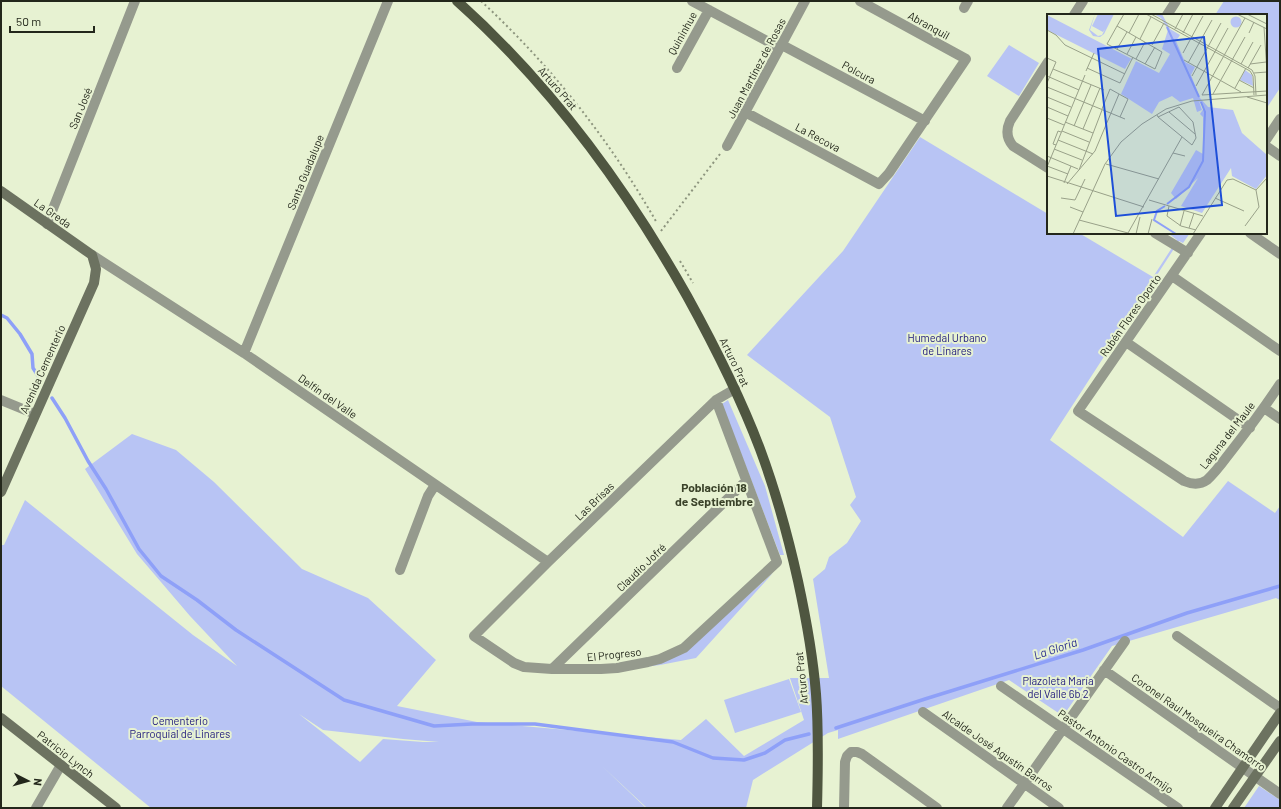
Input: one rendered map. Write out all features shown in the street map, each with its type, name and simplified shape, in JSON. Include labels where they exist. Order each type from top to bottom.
[{"type":"main road","name":"Arturo Prat","points":[[457,1],[497,39],[525,69],[578,131],[604,165],[652,236],[703,325],[735,389],[759,446],[778,503],[792,554],[802,602],[816,692],[818,740],[817,808]]},
{"type":"street","name":"San José","points":[[47,224],[135,1]]},
{"type":"street","name":"Santa Guadalupe","points":[[244,353],[388,1]]},
{"type":"street","name":"Polcura","points":[[692,1],[924,121]]},
{"type":"street","name":"Juan Martínez de Rosas","points":[[727,146],[805,1]]},
{"type":"street","name":"Abranquil","points":[[860,1],[966,58],[924,121]]},
{"type":"street","points":[[1075,14],[1083,1]]},
{"type":"street","points":[[1168,14],[1176,1]]},
{"type":"street","name":"Quininhue","points":[[677,68],[709,10]]},
{"type":"street","points":[[1047,64],[1010,121],[1007,129],[1009,141],[1013,146],[1047,167]]},
{"type":"street","name":"La Recova","points":[[745,112],[879,184],[889,173],[924,121]]},
{"type":"street","points":[[1267,138],[1280,119]]},
{"type":"street","points":[[1267,147],[1280,156]]},
{"type":"street","name":"La Greda","points":[[1,191],[92,255]]},
{"type":"street","points":[[1157,234],[1188,253]]},
{"type":"street","name":"Rubén Flores Oporto","points":[[1184,481],[1078,411],[1200,234]]},
{"type":"street","points":[[1251,234],[1280,254]]},
{"type":"street","name":"Delfín del Valle","points":[[92,255],[244,353],[548,562]]},
{"type":"street","name":"Avenida Cementerio","points":[[1,492],[94,283],[96,269],[92,255]]},
{"type":"street","points":[[1172,276],[1280,351]]},
{"type":"street","points":[[1126,342],[1250,428]]},
{"type":"street","name":"Laguna del Maule","points":[[1184,481],[1195,483],[1207,480],[1250,428],[1280,384]]},
{"type":"street","name":"Las Brisas","points":[[474,636],[548,562],[716,400],[735,389]]},
{"type":"street","points":[[1,400],[35,414]]},
{"type":"street","points":[[716,400],[746,481]]},
{"type":"street","points":[[1264,408],[1280,419]]},
{"type":"street","name":"El Progreso","points":[[474,636],[514,663],[524,667],[552,669],[617,668],[648,662],[673,654],[684,648],[777,562],[746,481]]},
{"type":"street","name":"Claudio Jofré","points":[[552,669],[746,481]]},
{"type":"street","points":[[400,570],[425,502],[435,484]]},
{"type":"street","points":[[1177,636],[1280,708]]},
{"type":"street","points":[[1007,808],[1125,641]]},
{"type":"street","name":"Coronel Raul Mosqueira Chamorro","points":[[1104,670],[1280,794]]},
{"type":"street","name":"Pastor Antonio Castro Armijo","points":[[1001,686],[1178,808]]},
{"type":"street","name":"Alcalde José Agustín Barros","points":[[923,712],[1059,808]]},
{"type":"street","points":[[1215,808],[1280,713]]},
{"type":"street","name":"Patricio Lynch","points":[[1,718],[116,808]]},
{"type":"street","points":[[1233,808],[1280,740]]},
{"type":"street","points":[[844,808],[845,762],[847,756],[851,752],[862,754],[937,808]]},
{"type":"street","points":[[36,808],[61,765]]},
{"type":"path","points":[[481,1],[530,49],[579,106],[623,166],[665,237]]},
{"type":"path","points":[[661,231],[727,146]]},
{"type":"path","points":[[680,260],[694,285]]},
{"type":"green space","points":[[1224,1],[1280,1],[1280,88],[1267,108],[1267,14],[1216,14]]},
{"type":"green space","points":[[1009,45],[1039,63],[1019,96],[987,76]]},
{"type":"green space","name":"Humedal Urbano de Linares","points":[[920,137],[1047,213],[1047,234],[1081,234],[1153,277],[1177,240],[1169,234],[1189,234],[1183,243],[1179,241],[1050,440],[1183,537],[1228,481],[1275,513],[1280,506],[1280,600],[1276,598],[1112,646],[1063,716],[1009,680],[838,739],[838,730],[828,733],[753,780],[746,808],[647,808],[602,766],[646,808],[151,808],[1,686],[1,545],[4,545],[25,500],[193,635],[237,666],[190,616],[137,554],[85,469],[132,434],[176,450],[214,482],[302,569],[368,598],[436,660],[397,706],[477,722],[681,740],[706,719],[744,756],[804,720],[790,678],[829,678],[813,579],[825,569],[829,557],[847,543],[861,521],[850,505],[856,497],[830,417],[747,355],[843,251]],"holes":[[[299,714],[323,730],[439,742],[383,739],[360,762]]]},
{"type":"green space","points":[[728,400],[765,486],[784,555],[780,555],[722,404]]},
{"type":"green space","points":[[773,573],[696,658],[622,670],[687,649]]},
{"type":"green space","points":[[789,679],[801,712],[735,733],[724,700]]},
{"type":"green space","points":[[1259,786],[1280,800],[1280,808],[1244,808]]},
{"type":"waterway","points":[[1,315],[7,318],[20,334],[32,354],[33,368],[40,379]]},
{"type":"waterway","points":[[52,398],[106,489],[139,549],[161,576],[197,600],[236,630],[344,700],[434,726],[472,724],[535,724],[673,742],[713,758],[744,760],[765,753],[785,740],[809,734]]},
{"type":"waterway","name":"La Gloria","points":[[836,728],[1083,650],[1187,613],[1280,586]]},
{"type":"district","name":"Población 18 de Septiembre","points":[[714,494]]},
{"type":"park label","name":"Plazoleta María del Valle 6b 2","points":[[1058,686]]},
{"type":"park label","name":"Cementerio Parroquial de Linares","points":[[180,726]]}]
